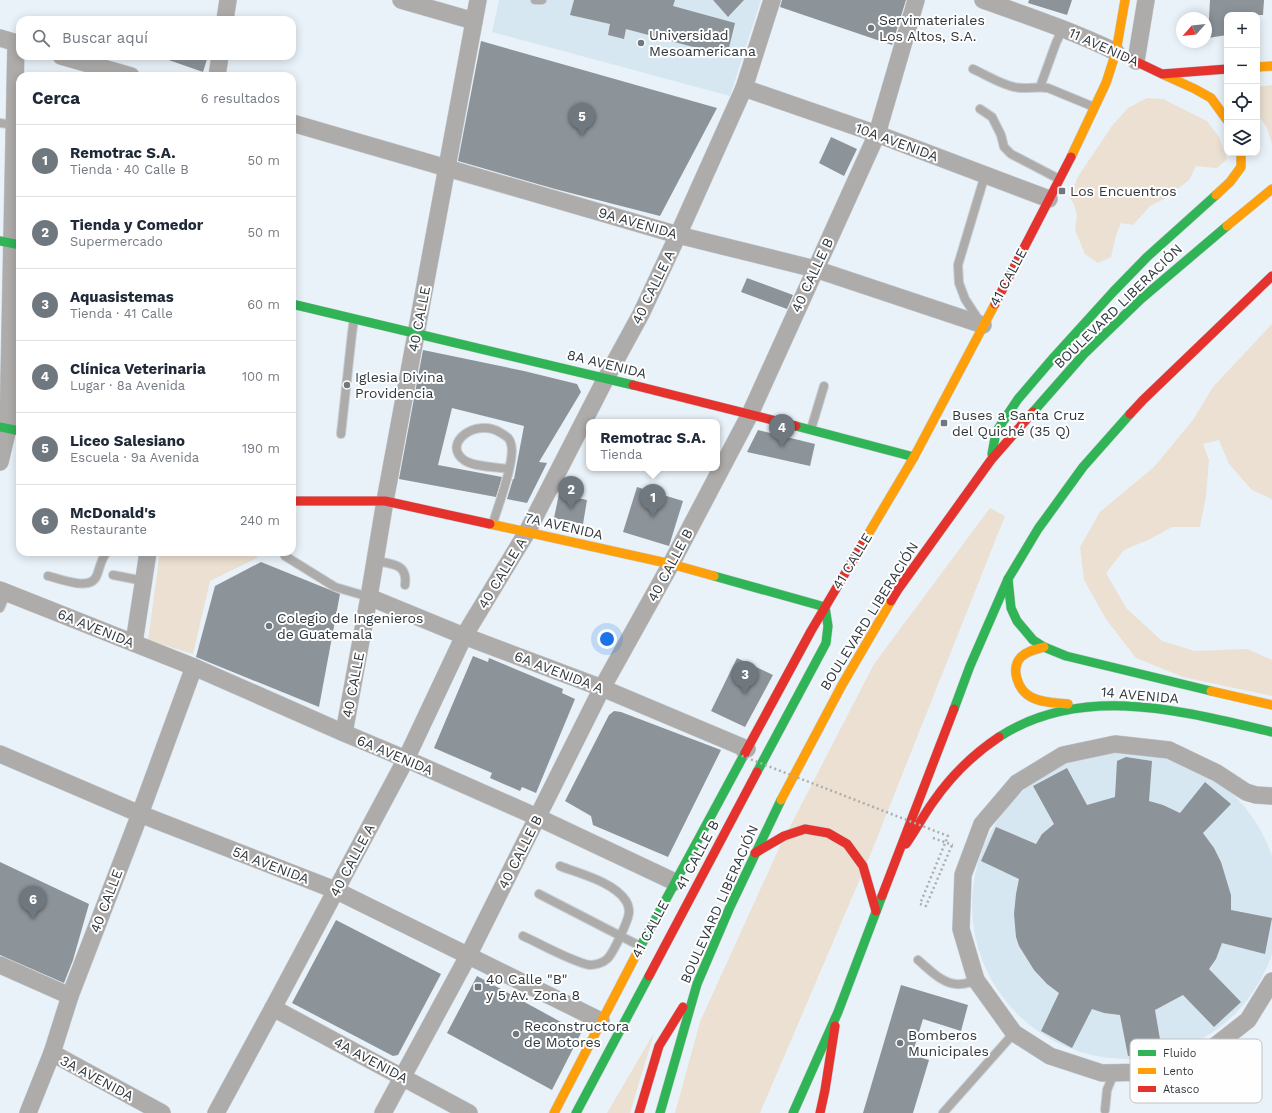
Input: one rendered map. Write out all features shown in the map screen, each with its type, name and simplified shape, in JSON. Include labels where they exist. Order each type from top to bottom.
[{"type":"main road","name":"41 CALLE","points":[[554,1113],[742,752],[825,607],[914,457],[1060,179],[1106,83],[1116,52],[1125,0]]},
{"type":"main road","name":"11 AVENIDA","points":[[1116,52],[1211,98],[1224,116]]},
{"type":"main road","points":[[1260,67],[1272,66]]},
{"type":"main road","points":[[1162,74],[1224,69]]},
{"type":"main road","points":[[991,460],[996,432],[1018,399],[1054,357],[1147,257],[1230,182],[1241,167],[1241,156]]},
{"type":"main road","name":"BOULEVARD LIBERACIÓN","points":[[660,1113],[697,984],[730,907],[755,853],[812,740],[842,685],[899,588],[991,460],[1084,354],[1141,299],[1183,262],[1272,189]]},
{"type":"main road","points":[[793,1113],[838,1012],[970,666],[1008,579],[1038,529],[1083,467],[1143,400],[1272,276]]},
{"type":"main road","name":"8A AVENIDA","points":[[296,305],[606,378],[914,457]]},
{"type":"main road","name":"7A AVENIDA","points":[[296,501],[385,501],[671,564],[825,607]]},
{"type":"main road","name":"14 AVENIDA","points":[[1008,579],[1011,608],[1017,621],[1033,640],[1044,647],[1066,656],[1272,705]]},
{"type":"main road","name":"41 CALLE B","points":[[576,1113],[826,643],[828,626],[825,607]]},
{"type":"main road","points":[[1044,647],[1029,651],[1019,658],[1016,665],[1016,676],[1021,688],[1029,697],[1043,702],[1082,706]]},
{"type":"main road","name":"14 AVENIDA","points":[[898,854],[916,831],[937,796],[980,749],[1017,726],[1053,711],[1082,706],[1115,704],[1163,709],[1272,732]]},
{"type":"main road","points":[[755,853],[784,836],[805,829],[828,833],[847,844],[863,866],[876,911]]},
{"type":"main road","points":[[639,1113],[659,1046],[697,984]]},
{"type":"main road","points":[[820,1113],[838,1012]]},
{"type":"street","points":[[226,16],[228,0]]},
{"type":"street","points":[[401,0],[474,21]]},
{"type":"street","name":"40 CALLE","points":[[344,733],[370,597],[385,501],[478,0]]},
{"type":"street","name":"40 CALLE A","points":[[216,1113],[274,1008],[406,759],[464,636],[527,532],[606,378],[641,314],[744,88],[772,0]]},
{"type":"street","name":"40 CALLE B","points":[[383,1113],[468,956],[602,688],[671,564],[750,414],[877,134],[916,0]]},
{"type":"street","name":"11 AVENIDA","points":[[983,0],[1063,28],[1116,52]]},
{"type":"street","points":[[1136,61],[1146,0]]},
{"type":"street","points":[[0,462],[9,429],[11,243],[7,124],[12,42]]},
{"type":"street","points":[[75,60],[117,72]]},
{"type":"street","points":[[218,72],[219,60]]},
{"type":"street","name":"10A AVENIDA","points":[[744,88],[877,134],[1049,199]]},
{"type":"street","name":"9A AVENIDA","points":[[296,124],[678,235],[815,269],[983,325]]},
{"type":"street","points":[[134,643],[147,556]]},
{"type":"street","name":"6A AVENIDA","points":[[2,597],[134,643],[194,667],[537,817],[675,882]]},
{"type":"street","name":"6A AVENIDA A","points":[[370,597],[464,636],[602,688],[742,752]]},
{"type":"street","name":"40 CALLE","points":[[28,1113],[52,1053],[70,996],[140,814],[194,667]]},
{"type":"street","points":[[1130,1073],[1102,1073],[1050,1056],[1014,1033],[976,980],[961,929],[963,875],[982,824],[1017,783],[1063,755],[1115,744],[1168,750],[1217,773],[1246,792],[1256,795],[1272,796]]},
{"type":"street","name":"5A AVENIDA","points":[[0,754],[140,814],[336,890],[601,1021]]},
{"type":"street","points":[[0,965],[70,996]]},
{"type":"street","points":[[1224,1039],[1248,1020],[1272,981]]},
{"type":"street","name":"4A AVENIDA","points":[[274,1008],[469,1113]]},
{"type":"street","name":"3A AVENIDA","points":[[52,1053],[162,1113]]},
{"type":"lane","points":[[535,0],[542,0]]},
{"type":"lane","points":[[1040,87],[1063,28]]},
{"type":"lane","points":[[973,69],[1014,87],[1048,88],[1094,108]]},
{"type":"lane","points":[[980,109],[992,117],[1004,147],[1011,154],[1060,179]]},
{"type":"lane","points":[[983,325],[965,299],[959,283],[958,265],[985,175]]},
{"type":"lane","points":[[341,434],[354,318]]},
{"type":"lane","points":[[811,430],[824,386]]},
{"type":"lane","points":[[492,524],[509,469],[512,445],[509,438],[497,430],[482,427],[472,429],[465,433],[458,441],[458,450],[464,460],[471,463],[509,469]]},
{"type":"lane","points":[[48,576],[86,584],[93,582],[105,556]]},
{"type":"lane","points":[[285,556],[335,587],[370,597]]},
{"type":"lane","points":[[375,561],[403,570],[405,572],[405,586]]},
{"type":"lane","points":[[113,575],[144,581]]},
{"type":"lane","points":[[523,936],[573,959],[591,965],[608,959],[621,936],[629,913],[627,902],[610,886],[560,866]]},
{"type":"lane","points":[[539,894],[641,946]]},
{"type":"lane","points":[[918,960],[934,973],[952,984],[961,984],[976,980]]},
{"type":"lane","points":[[943,1113],[1014,1033]]},
{"type":"lane","points":[[1106,1110],[1107,1090],[1114,1073]]},
{"type":"path","points":[[742,752],[948,836],[920,904],[926,906],[952,845]]},
{"type":"path","points":[[916,831],[972,852]]},
{"type":"shaded area","name":"Universidad Mesoamericana","points":[[499,0],[761,0],[730,96],[492,32]]},
{"type":"shaded area","points":[[1272,85],[1272,144],[1267,128],[1260,118],[1260,87]]},
{"type":"shaded area","points":[[1147,98],[1163,99],[1207,121],[1219,137],[1224,151],[1224,156],[1226,156],[1227,159],[1217,168],[1196,166],[1189,180],[1164,199],[1150,206],[1133,225],[1121,223],[1116,235],[1111,257],[1098,263],[1085,254],[1075,230],[1077,215],[1074,204],[1069,197],[1079,175],[1112,126],[1128,108]]},
{"type":"shaded area","points":[[1272,324],[1272,499],[1252,490],[1229,464],[1219,440],[1203,444],[1209,460],[1206,496],[1200,527],[1172,527],[1150,539],[1124,550],[1106,573],[1126,608],[1162,641],[1195,651],[1247,649],[1272,660],[1272,696],[1183,677],[1136,658],[1106,619],[1084,580],[1080,547],[1100,512],[1154,467],[1193,420],[1213,387]]},
{"type":"shaded area","points":[[990,508],[1005,516],[871,853],[760,1113],[675,1113],[700,1022],[781,844],[874,664]]},
{"type":"shaded area","points":[[159,556],[257,556],[257,558],[210,581],[193,654],[148,640]]},
{"type":"shaded area","points":[[1126,751],[1156,754],[1185,763],[1211,777],[1235,796],[1254,820],[1268,846],[1273,860],[1273,950],[1262,977],[1245,1002],[1235,1014],[1201,1039],[1130,1039],[1130,1059],[1096,1056],[1081,1052],[1054,1041],[1041,1033],[1017,1014],[998,990],[984,964],[975,935],[972,905],[975,875],[984,846],[998,820],[1017,796],[1041,777],[1067,763],[1096,754]]},
{"type":"shaded area","points":[[654,1033],[630,1113],[607,1113]]},
{"type":"building","points":[[574,0],[675,0],[673,6],[735,23],[727,56],[626,29],[624,39],[608,35],[610,24],[570,15]]},
{"type":"building","points":[[713,0],[744,0],[728,17]]},
{"type":"building","name":"Servimateriales Los Altos, S.A.","points":[[782,0],[906,0],[892,45],[780,7]]},
{"type":"building","points":[[1029,0],[1072,0],[1067,15],[1028,3]]},
{"type":"building","points":[[1210,0],[1264,0],[1263,15],[1260,15],[1260,12],[1224,12],[1224,35],[1212,37],[1212,12],[1209,12]]},
{"type":"building","points":[[481,41],[717,108],[660,216],[555,189],[458,161]]},
{"type":"building","points":[[169,60],[207,60],[203,72]]},
{"type":"building","points":[[831,137],[857,149],[844,176],[819,163]]},
{"type":"building","points":[[747,278],[793,295],[787,309],[741,292]]},
{"type":"building","points":[[423,350],[524,371],[577,384],[581,392],[539,462],[547,463],[527,503],[507,499],[514,479],[524,426],[452,408],[438,465],[502,477],[496,497],[399,479]]},
{"type":"building","points":[[758,430],[815,444],[810,466],[747,452]]},
{"type":"building","points":[[637,487],[683,501],[669,546],[623,532]]},
{"type":"building","points":[[559,494],[587,500],[583,524],[554,518]]},
{"type":"building","name":"Colegio de Ingenieros de Guatemala","points":[[261,562],[340,594],[319,707],[196,657],[215,586]]},
{"type":"building","points":[[473,656],[488,662],[489,658],[563,689],[562,693],[575,699],[536,793],[522,787],[520,791],[490,778],[492,773],[434,748]]},
{"type":"building","points":[[737,658],[773,675],[745,727],[711,711]]},
{"type":"building","points":[[614,711],[621,712],[721,750],[668,857],[593,825],[591,816],[565,801],[609,715]]},
{"type":"building","points":[[1126,757],[1152,761],[1149,801],[1163,805],[1180,813],[1205,782],[1231,804],[1203,833],[1214,848],[1221,862],[1231,895],[1231,910],[1272,918],[1265,954],[1222,943],[1216,959],[1209,969],[1241,1002],[1214,1027],[1183,995],[1155,1010],[1160,1039],[1130,1039],[1130,1056],[1128,1056],[1120,1015],[1104,1013],[1092,1009],[1072,1048],[1041,1031],[1059,993],[1047,984],[1034,970],[1019,946],[1016,937],[1014,914],[1019,879],[981,861],[996,827],[1036,844],[1042,834],[1054,824],[1033,786],[1067,768],[1087,805],[1115,797],[1117,761]]},
{"type":"building","points":[[0,862],[89,904],[73,960],[64,983],[0,955]]},
{"type":"building","points":[[336,920],[441,974],[398,1055],[393,1056],[292,1003]]},
{"type":"building","name":"Reconstructora de Motores","points":[[477,976],[581,1033],[552,1090],[447,1033]]},
{"type":"building","name":"Bomberos Municipales","points":[[901,985],[968,1005],[961,1031],[923,1019],[912,1055],[929,1060],[913,1113],[863,1113]]},
{"type":"traffic: fast","points":[[992,454],[996,432],[1018,399],[1054,357],[1147,257],[1216,195]]},
{"type":"traffic: fast","points":[[1033,412],[1084,354],[1141,299],[1227,226]]},
{"type":"traffic: fast","points":[[0,241],[16,244]]},
{"type":"traffic: fast","points":[[296,305],[633,385]]},
{"type":"traffic: fast","points":[[954,709],[970,666],[1008,579],[1038,529],[1083,467],[1130,414]]},
{"type":"traffic: fast","points":[[796,426],[914,457]]},
{"type":"traffic: fast","points":[[0,427],[16,430]]},
{"type":"traffic: fast","points":[[714,576],[825,607],[828,626],[826,643],[757,772]]},
{"type":"traffic: fast","points":[[1008,579],[1011,608],[1017,621],[1033,640],[1044,647],[1066,656],[1211,691]]},
{"type":"traffic: fast","points":[[999,737],[1031,720],[1064,710],[1098,706],[1133,706],[1168,710],[1203,716],[1272,732]]},
{"type":"traffic: fast","points":[[637,953],[745,753]]},
{"type":"traffic: fast","points":[[660,1113],[697,984],[730,907],[781,800]]},
{"type":"traffic: fast","points":[[793,1113],[838,1012],[882,896]]},
{"type":"traffic: fast","points":[[576,1113],[649,976]]},
{"type":"traffic: slow","points":[[1071,157],[1106,83],[1116,52],[1125,0]]},
{"type":"traffic: slow","points":[[1260,67],[1272,66]]},
{"type":"traffic: slow","points":[[1162,74],[1211,98],[1224,116]]},
{"type":"traffic: slow","points":[[1216,195],[1230,182],[1241,167],[1241,156]]},
{"type":"traffic: slow","points":[[1227,226],[1272,189]]},
{"type":"traffic: slow","points":[[863,543],[914,457],[995,304]]},
{"type":"traffic: slow","points":[[490,524],[671,564],[714,576]]},
{"type":"traffic: slow","points":[[781,800],[842,685],[891,601]]},
{"type":"traffic: slow","points":[[1044,647],[1032,650],[1021,657],[1016,667],[1019,684],[1026,694],[1035,699],[1068,704]]},
{"type":"traffic: slow","points":[[1211,691],[1272,705]]},
{"type":"traffic: slow","points":[[554,1113],[637,953]]},
{"type":"traffic: jam","points":[[1116,52],[1162,74],[1224,69]]},
{"type":"traffic: jam","points":[[995,304],[1071,157]]},
{"type":"traffic: jam","points":[[1130,414],[1272,276]]},
{"type":"traffic: jam","points":[[633,385],[796,426]]},
{"type":"traffic: jam","points":[[891,601],[991,460],[1033,412]]},
{"type":"traffic: jam","points":[[296,501],[385,501],[490,524]]},
{"type":"traffic: jam","points":[[745,753],[811,631],[863,543]]},
{"type":"traffic: jam","points":[[882,896],[954,709]]},
{"type":"traffic: jam","points":[[906,844],[929,807],[947,783],[963,766],[999,737]]},
{"type":"traffic: jam","points":[[649,976],[757,772]]},
{"type":"traffic: jam","points":[[755,853],[784,836],[805,829],[828,833],[847,844],[863,866],[876,911]]},
{"type":"traffic: jam","points":[[639,1113],[659,1046],[683,1007]]},
{"type":"traffic: jam","points":[[820,1113],[835,1026]]},
{"type":"place","name":"Servimateriales Los Altos, S.A.","points":[[871,28]]},
{"type":"place","name":"Universidad Mesoamericana","points":[[641,43]]},
{"type":"place","name":"Liceo Salesiano","points":[[582,136]]},
{"type":"place","name":"Los Encuentros","points":[[1062,191]]},
{"type":"place","name":"Iglesia Divina Providencia","points":[[347,385]]},
{"type":"place","name":"Buses a Santa Cruz del Quiché (35 Q)","points":[[944,423]]},
{"type":"place","name":"Clínica Veterinaria","points":[[782,447]]},
{"type":"place","name":"Tienda y Comedor","points":[[571,509]]},
{"type":"place","name":"Remotrac S.A.","points":[[653,517]]},
{"type":"place","name":"Colegio de Ingenieros de Guatemala","points":[[269,626]]},
{"type":"place","name":"Aquasistemas","points":[[745,694]]},
{"type":"place","name":"McDonald's","points":[[33,919]]},
{"type":"place","name":"40 Calle \"B\" y 5 Av. Zona 8","points":[[478,987]]},
{"type":"place","name":"Reconstructora de Motores","points":[[516,1034]]},
{"type":"place","name":"Bomberos Municipales","points":[[900,1043]]}]
